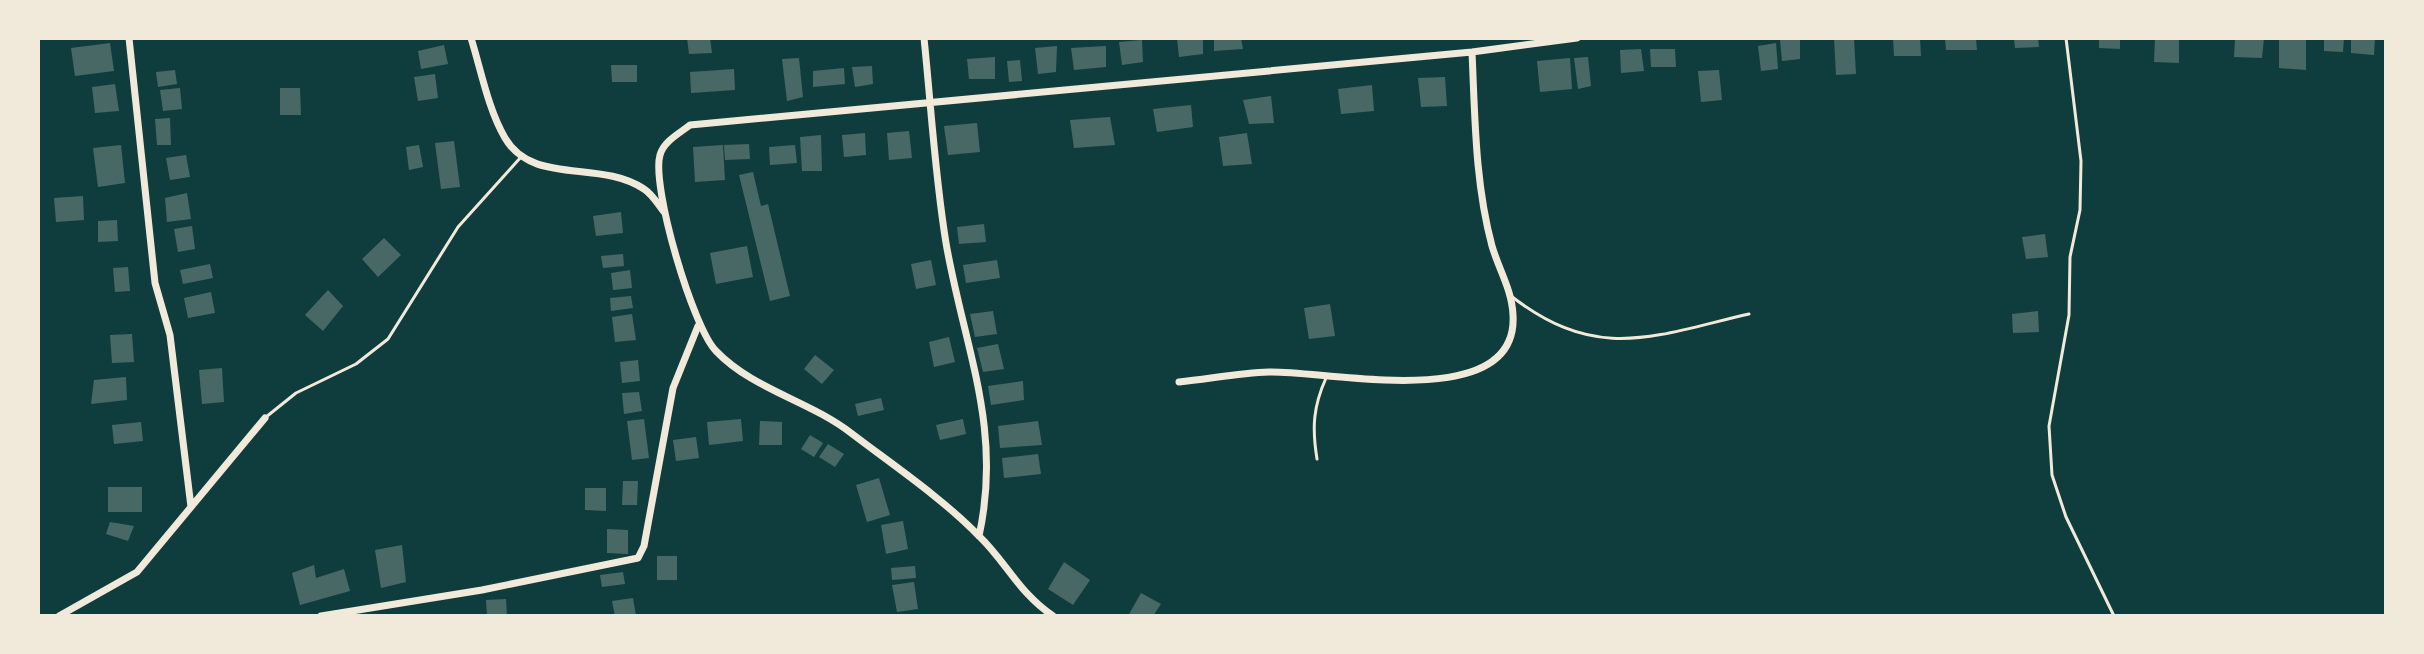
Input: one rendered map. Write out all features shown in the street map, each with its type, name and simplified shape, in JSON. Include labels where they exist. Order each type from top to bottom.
[{"type":"street","points":[[129,38],[155,283],[170,335],[191,507]]},
{"type":"street","points":[[471,38],[505,138],[521,157],[542,168],[583,168],[626,179],[647,190],[665,214]]},
{"type":"street","points":[[924,38],[946,243],[989,444],[986,503],[979,536]]},
{"type":"street","points":[[1053,616],[1017,586],[979,536],[823,412],[741,370],[716,351],[698,326],[665,214],[660,155],[668,142],[690,125],[1472,52],[1577,38]]},
{"type":"street","points":[[1179,382],[1268,372],[1415,381],[1465,377],[1493,361],[1507,343],[1514,320],[1511,296],[1493,246],[1477,164],[1472,52]]},
{"type":"street","points":[[321,616],[482,590],[638,558],[644,546],[673,388],[698,326]]},
{"type":"street","points":[[59,616],[137,572],[265,418]]},
{"type":"lane","points":[[2066,38],[2081,161],[2080,197],[2070,257],[2069,315],[2049,426],[2052,475],[2066,517],[2114,616]]},
{"type":"lane","points":[[265,418],[296,393],[356,364],[388,339],[458,227],[521,157]]},
{"type":"lane","points":[[1511,296],[1535,314],[1566,329],[1608,341],[1631,341],[1749,314]]},
{"type":"lane","points":[[1317,459],[1311,425],[1317,397],[1328,375]]},
{"type":"building","points":[[687,38],[710,38],[712,53],[689,54]]},
{"type":"building","points":[[1177,38],[1203,38],[1203,54],[1179,57]]},
{"type":"building","points":[[1214,38],[1241,38],[1243,49],[1214,51]]},
{"type":"building","points":[[1800,38],[1800,59],[1782,61],[1780,40]]},
{"type":"building","points":[[1834,38],[1854,38],[1856,74],[1836,75]]},
{"type":"building","points":[[1893,38],[1920,38],[1921,56],[1894,56]]},
{"type":"building","points":[[1945,38],[1976,38],[1977,50],[1946,50]]},
{"type":"building","points":[[2014,38],[2038,38],[2039,47],[2015,48]]},
{"type":"building","points":[[2099,38],[2120,38],[2120,49],[2099,48]]},
{"type":"building","points":[[2155,38],[2179,38],[2179,63],[2154,62]]},
{"type":"building","points":[[2235,38],[2264,38],[2262,58],[2234,57]]},
{"type":"building","points":[[2279,38],[2306,38],[2306,70],[2279,68]]},
{"type":"building","points":[[2324,38],[2344,38],[2343,52],[2324,51]]},
{"type":"building","points":[[2351,38],[2375,38],[2374,55],[2351,53]]},
{"type":"building","points":[[1142,40],[1143,62],[1122,65],[1119,42]]},
{"type":"building","points":[[110,43],[114,71],[75,76],[71,48]]},
{"type":"building","points":[[1776,43],[1778,69],[1761,71],[1758,46]]},
{"type":"building","points":[[444,45],[448,64],[421,69],[418,51]]},
{"type":"building","points":[[1057,46],[1056,72],[1038,74],[1035,48]]},
{"type":"building","points":[[1106,46],[1106,67],[1074,70],[1071,48]]},
{"type":"building","points":[[1641,49],[1644,71],[1621,73],[1620,50]]},
{"type":"building","points":[[1650,49],[1675,49],[1676,67],[1651,67]]},
{"type":"building","points":[[995,57],[995,79],[969,79],[967,59]]},
{"type":"building","points":[[1588,57],[1591,86],[1578,89],[1574,58]]},
{"type":"building","points":[[799,58],[803,97],[787,101],[782,59]]},
{"type":"building","points":[[1570,58],[1572,89],[1540,92],[1537,61]]},
{"type":"building","points":[[1020,60],[1022,81],[1009,82],[1007,61]]},
{"type":"building","points":[[611,65],[637,65],[637,82],[612,82]]},
{"type":"building","points":[[872,66],[873,84],[855,87],[852,67]]},
{"type":"building","points":[[844,68],[845,84],[813,87],[813,71]]},
{"type":"building","points":[[734,69],[735,90],[691,93],[690,72]]},
{"type":"building","points":[[175,70],[177,84],[158,87],[156,72]]},
{"type":"building","points":[[1719,70],[1722,100],[1701,102],[1698,71]]},
{"type":"building","points":[[435,74],[438,98],[418,101],[414,77]]},
{"type":"building","points":[[1445,77],[1447,106],[1421,107],[1418,78]]},
{"type":"building","points":[[115,84],[119,111],[95,113],[92,87]]},
{"type":"building","points":[[1372,85],[1374,111],[1341,114],[1338,89]]},
{"type":"building","points":[[180,88],[182,109],[163,111],[160,90]]},
{"type":"building","points":[[280,88],[300,88],[301,115],[280,115]]},
{"type":"building","points":[[1271,96],[1274,123],[1249,124],[1243,100]]},
{"type":"building","points":[[1191,105],[1193,127],[1157,132],[1153,109]]},
{"type":"building","points":[[1110,117],[1115,145],[1074,148],[1070,120]]},
{"type":"building","points":[[170,118],[171,145],[157,145],[155,119]]},
{"type":"building","points":[[977,123],[980,152],[948,155],[944,126]]},
{"type":"building","points":[[909,131],[912,158],[889,160],[887,133]]},
{"type":"building","points":[[865,133],[866,155],[844,157],[842,135]]},
{"type":"building","points":[[1247,133],[1252,164],[1223,166],[1219,137]]},
{"type":"building","points":[[821,135],[822,171],[802,171],[800,137]]},
{"type":"building","points":[[454,141],[460,187],[441,189],[435,143]]},
{"type":"building","points":[[749,144],[750,159],[725,160],[724,145]]},
{"type":"building","points":[[121,145],[125,183],[98,187],[93,148]]},
{"type":"building","points":[[419,145],[423,167],[409,170],[406,147]]},
{"type":"building","points":[[723,145],[725,180],[695,182],[693,147]]},
{"type":"building","points":[[795,145],[797,163],[770,165],[769,147]]},
{"type":"building","points":[[186,155],[190,177],[170,180],[166,158]]},
{"type":"building","points":[[753,172],[761,206],[768,204],[790,296],[770,301],[739,175]]},
{"type":"building","points":[[187,193],[191,219],[167,222],[165,198]]},
{"type":"building","points":[[83,196],[84,220],[56,222],[54,198]]},
{"type":"building","points":[[621,212],[623,233],[596,236],[593,216]]},
{"type":"building","points":[[117,220],[118,241],[98,242],[98,221]]},
{"type":"building","points":[[984,224],[986,242],[959,244],[957,227]]},
{"type":"building","points":[[192,226],[195,249],[178,252],[174,229]]},
{"type":"building","points":[[2045,234],[2048,257],[2026,259],[2022,237]]},
{"type":"building","points":[[384,238],[401,255],[378,277],[362,259]]},
{"type":"building","points":[[747,246],[753,277],[716,284],[710,253]]},
{"type":"building","points":[[623,254],[624,266],[603,268],[601,256]]},
{"type":"building","points":[[931,260],[936,285],[916,289],[911,264]]},
{"type":"building","points":[[997,260],[1000,278],[966,283],[963,265]]},
{"type":"building","points":[[210,264],[213,278],[183,284],[180,270]]},
{"type":"building","points":[[128,267],[130,291],[115,292],[113,268]]},
{"type":"building","points":[[630,270],[632,288],[613,290],[611,273]]},
{"type":"building","points":[[328,290],[343,306],[323,331],[305,315]]},
{"type":"building","points":[[211,292],[215,313],[188,318],[184,298]]},
{"type":"building","points":[[631,296],[633,308],[611,311],[610,298]]},
{"type":"building","points":[[1330,304],[1335,336],[1309,339],[1304,308]]},
{"type":"building","points":[[993,311],[997,334],[975,337],[970,314]]},
{"type":"building","points":[[2038,311],[2039,332],[2013,333],[2012,314]]},
{"type":"building","points":[[632,314],[636,340],[615,342],[612,317]]},
{"type":"building","points":[[132,334],[134,362],[112,363],[110,335]]},
{"type":"building","points":[[949,337],[955,362],[934,367],[929,342]]},
{"type":"building","points":[[998,344],[1004,369],[983,372],[977,348]]},
{"type":"building","points":[[815,355],[834,370],[822,384],[804,369]]},
{"type":"building","points":[[638,360],[640,381],[622,383],[620,362]]},
{"type":"building","points":[[222,368],[224,402],[202,404],[199,370]]},
{"type":"building","points":[[126,377],[127,400],[91,404],[94,380]]},
{"type":"building","points":[[1023,381],[1024,400],[991,405],[988,386]]},
{"type":"building","points":[[639,392],[642,411],[624,414],[622,393]]},
{"type":"building","points":[[881,398],[884,410],[858,416],[855,404]]},
{"type":"building","points":[[644,419],[649,458],[632,460],[627,421]]},
{"type":"building","points":[[741,419],[743,441],[709,445],[707,422]]},
{"type":"building","points":[[963,419],[966,434],[940,440],[936,425]]},
{"type":"building","points":[[760,421],[782,422],[782,445],[759,445]]},
{"type":"building","points":[[1038,421],[1042,445],[1000,448],[998,426]]},
{"type":"building","points":[[141,422],[143,441],[114,444],[112,425]]},
{"type":"building","points":[[810,435],[823,443],[814,457],[801,449]]},
{"type":"building","points":[[696,437],[699,458],[676,461],[673,440]]},
{"type":"building","points":[[828,444],[844,454],[835,467],[819,457]]},
{"type":"building","points":[[1038,454],[1041,474],[1004,478],[1002,458]]},
{"type":"building","points":[[879,478],[890,515],[867,522],[856,485]]},
{"type":"building","points":[[623,481],[638,481],[637,505],[622,505]]},
{"type":"building","points":[[108,487],[142,487],[142,512],[108,512]]},
{"type":"building","points":[[585,488],[606,488],[606,511],[585,510]]},
{"type":"building","points":[[903,521],[908,549],[886,554],[881,525]]},
{"type":"building","points":[[110,522],[134,526],[128,541],[106,534]]},
{"type":"building","points":[[607,529],[628,530],[628,554],[607,553]]},
{"type":"building","points":[[402,545],[406,582],[381,588],[375,550]]},
{"type":"building","points":[[657,556],[677,556],[677,580],[657,580]]},
{"type":"building","points":[[1064,562],[1090,580],[1073,605],[1048,589]]},
{"type":"building","points":[[314,565],[316,578],[344,569],[350,591],[300,605],[292,573]]},
{"type":"building","points":[[915,566],[916,578],[892,580],[891,568]]},
{"type":"building","points":[[623,572],[625,584],[602,587],[600,575]]},
{"type":"building","points":[[914,582],[918,609],[897,612],[892,585]]},
{"type":"building","points":[[1141,593],[1161,604],[1153,616],[1128,616]]},
{"type":"building","points":[[633,598],[636,616],[615,616],[612,601]]},
{"type":"building","points":[[506,599],[507,616],[487,616],[486,600]]}]
